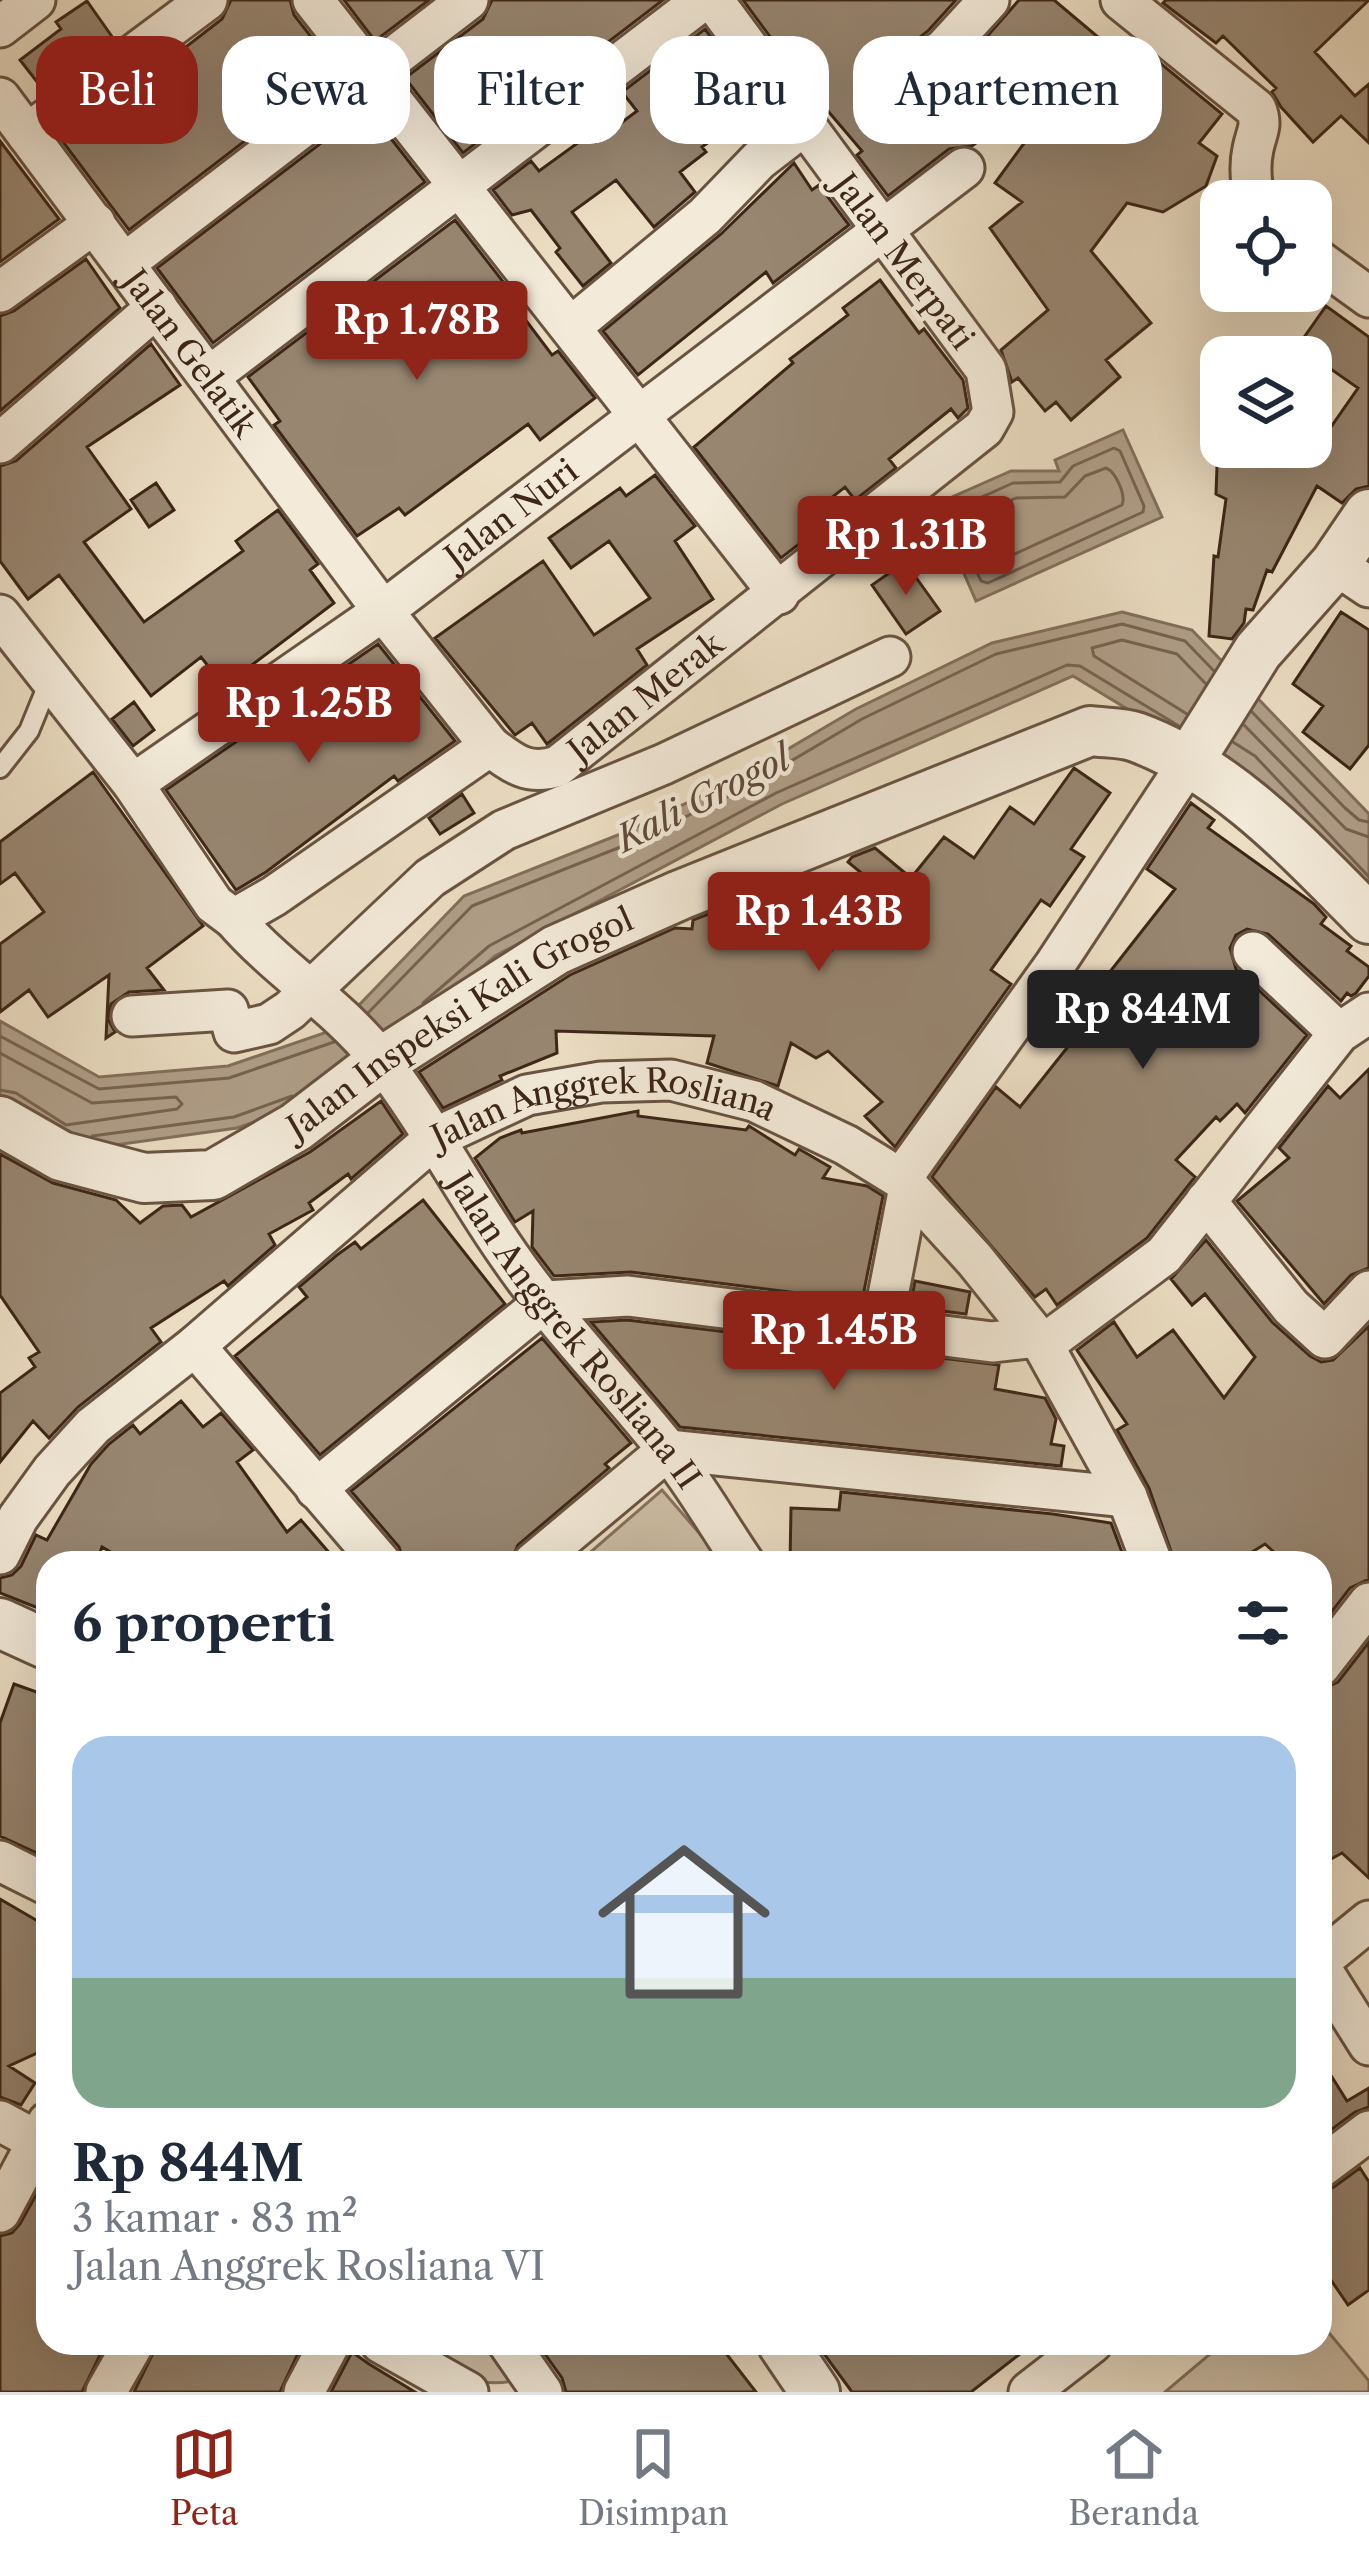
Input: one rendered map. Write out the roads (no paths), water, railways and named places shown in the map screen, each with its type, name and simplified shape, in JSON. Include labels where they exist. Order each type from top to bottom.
[{"type":"street","points":[[0,27],[35,0]]},
{"type":"street","points":[[27,134],[207,0]]},
{"type":"street","points":[[314,0],[342,36]]},
{"type":"street","points":[[410,45],[468,0]]},
{"type":"street","points":[[210,376],[704,0]]},
{"type":"street","name":"Jalan Merpati","points":[[713,0],[739,36]]},
{"type":"street","points":[[956,36],[989,0]]},
{"type":"street","points":[[1120,0],[1256,109],[1259,130],[1251,180]]},
{"type":"street","name":"Jalan Gelatik","points":[[0,98],[383,611],[490,746]]},
{"type":"street","points":[[410,123],[779,595]]},
{"type":"street","points":[[125,263],[281,144]]},
{"type":"street","points":[[571,327],[706,216],[780,144]]},
{"type":"street","name":"Jalan Merpati","points":[[816,144],[986,370],[993,412]]},
{"type":"street","name":"Jalan Nuri","points":[[133,784],[383,611],[964,168]]},
{"type":"street","points":[[0,292],[95,223]]},
{"type":"street","points":[[1332,270],[1369,297]]},
{"type":"street","points":[[0,442],[157,307]]},
{"type":"street","name":"Jalan Merak","points":[[490,746],[534,772],[558,766],[985,428],[993,412]]},
{"type":"street","points":[[882,1327],[905,1183],[1054,966],[1258,651],[1352,576],[1369,514]]},
{"type":"street","name":"Jalan Anggrek Rosliana II","points":[[0,615],[133,784],[214,904],[262,951],[316,993],[380,1060],[511,1259],[668,1450],[736,1551]]},
{"type":"street","points":[[132,1016],[227,1010],[234,1032],[269,1024],[316,993],[430,878],[504,830],[664,764],[890,657]]},
{"type":"street","name":"Jalan Inspeksi Kali Grogol","points":[[0,1121],[62,1156],[145,1178],[213,1175],[296,1127],[380,1060],[556,950],[680,895],[1090,731],[1133,736],[1191,758],[1289,840],[1369,919]]},
{"type":"street","points":[[234,919],[490,746]]},
{"type":"street","name":"Jalan Anggrek Rosliana II","points":[[274,896],[275,926],[316,993]]},
{"type":"street","points":[[316,1490],[546,1301],[628,1296],[992,1342],[1040,1341],[1164,1255],[1354,1023],[1253,952]]},
{"type":"street","name":"Jalan Anggrek Rosliana","points":[[0,1554],[18,1518],[52,1471],[93,1426],[195,1346],[435,1138],[526,1095],[601,1082],[671,1080],[754,1101],[846,1145],[905,1183],[1040,1341],[1126,1497],[1147,1551]]},
{"type":"street","points":[[1206,1201],[1291,1307],[1325,1337],[1369,1291]]},
{"type":"street","points":[[195,1346],[369,1551]]},
{"type":"street","points":[[547,1551],[668,1450],[1126,1497]]},
{"type":"street","points":[[1332,1651],[1369,1603]]},
{"type":"street","points":[[0,1623],[36,1640]]},
{"type":"street","points":[[0,1861],[36,1879]]},
{"type":"street","points":[[1332,1953],[1369,1921]]},
{"type":"street","points":[[1332,1984],[1369,2045]]},
{"type":"street","points":[[0,2121],[36,2130]]},
{"type":"street","points":[[1332,2159],[1369,2131]]},
{"type":"street","points":[[0,2212],[36,2143]]},
{"type":"street","points":[[106,2392],[127,2355]]},
{"type":"street","points":[[304,2392],[324,2355]]},
{"type":"street","points":[[402,2355],[468,2392]]},
{"type":"street","points":[[513,2355],[527,2387]]},
{"type":"street","points":[[1029,2392],[1077,2355]]},
{"type":"lane","points":[[0,768],[28,731],[50,677]]},
{"type":"water","points":[[1123,430],[1162,517],[976,601],[934,505],[1011,471],[1059,471],[1055,460]]},
{"type":"water","name":"Kali Grogol","points":[[1122,612],[1192,630],[1369,814],[1369,916],[1236,775],[1073,676],[782,804],[495,956],[380,1056],[322,1098],[237,1128],[58,1153],[0,1115],[0,1021],[99,1077],[228,1066],[336,1029],[464,896],[623,833],[737,779],[856,709],[992,643]]}]
